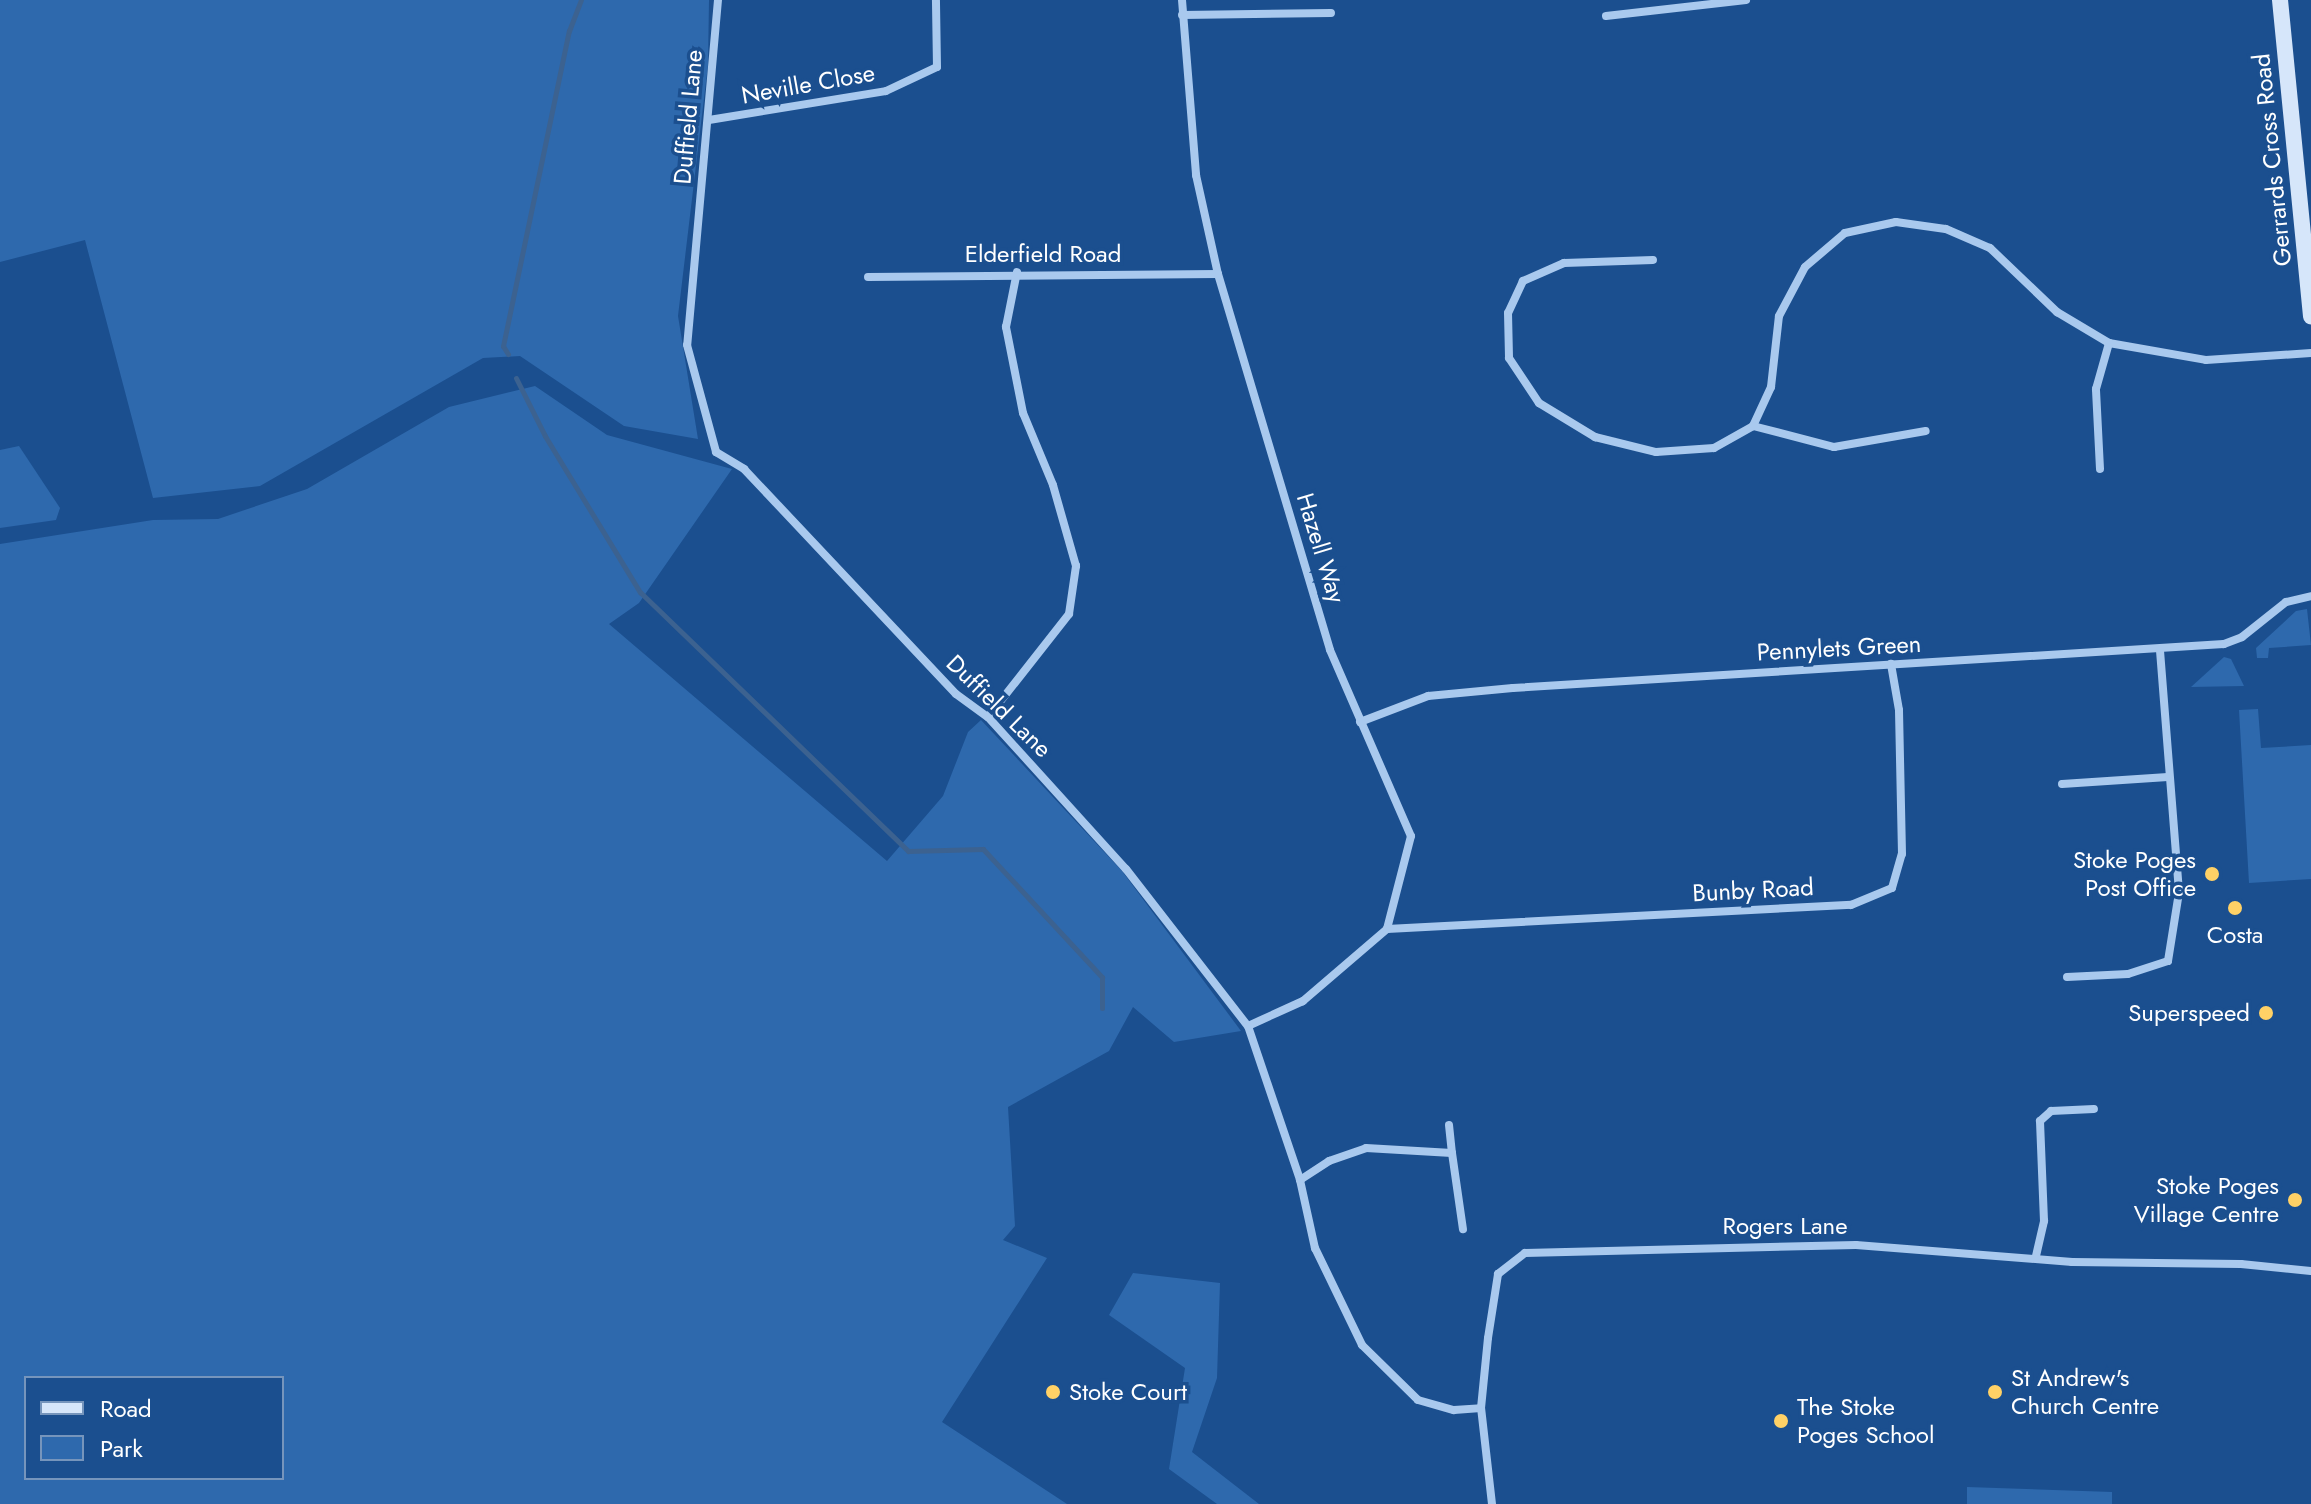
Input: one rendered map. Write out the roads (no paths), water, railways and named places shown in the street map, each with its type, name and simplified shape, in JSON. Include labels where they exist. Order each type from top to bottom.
[{"type":"main road","name":"Gerrards Cross Road","points":[[2280,0],[2311,316]]},
{"type":"street","name":"Duffield Lane","points":[[718,0],[687,345],[716,452],[744,469],[956,694],[988,717],[1126,869],[1248,1026],[1300,1180],[1315,1248],[1362,1345],[1418,1400],[1454,1410],[1481,1408]]},
{"type":"street","name":"Neville Close","points":[[709,120],[886,91],[937,67],[936,0]]},
{"type":"street","name":"Hazell Way","points":[[1182,0],[1196,175],[1218,274],[1330,650],[1411,836],[1387,929]]},
{"type":"street","points":[[1606,16],[1746,0]]},
{"type":"street","points":[[1182,15],[1331,13]]},
{"type":"street","points":[[1653,260],[1564,263],[1523,281],[1508,313],[1509,358],[1539,403],[1595,437],[1671,451],[1714,448],[1753,426],[1771,387],[1779,316],[1805,267],[1845,233],[1896,222],[1946,229],[1990,248],[2057,312],[2109,343],[2206,360],[2311,353]]},
{"type":"street","points":[[988,717],[1069,614],[1076,566],[1053,485],[1023,413],[1006,327],[1017,272]]},
{"type":"street","name":"Elderfield Road","points":[[868,277],[1017,272],[1218,274]]},
{"type":"street","points":[[2100,469],[2096,389],[2109,343]]},
{"type":"street","points":[[1753,426],[1834,447],[1926,431]]},
{"type":"street","name":"Pennylets Green","points":[[1360,722],[1428,696],[1891,664],[2160,651],[2224,644],[2242,637],[2286,602],[2311,596]]},
{"type":"street","points":[[2067,977],[2128,974],[2168,961],[2179,892],[2160,651]]},
{"type":"street","name":"Bunby Road","points":[[1387,929],[1851,905],[1892,888],[1902,854],[1899,710],[1891,664]]},
{"type":"street","points":[[2062,784],[2168,777]]},
{"type":"street","points":[[1248,1026],[1303,1001],[1387,929]]},
{"type":"street","points":[[2036,1256],[2044,1221],[2040,1121],[2051,1111],[2094,1109]]},
{"type":"street","points":[[1449,1125],[1463,1229]]},
{"type":"street","points":[[1300,1180],[1329,1161],[1366,1148],[1452,1153]]},
{"type":"street","name":"Rogers Lane","points":[[1492,1504],[1481,1408],[1498,1274],[1525,1253],[1856,1245],[2311,1271]]},
{"type":"waterway","points":[[508,354],[503,346],[569,31],[581,0]]},
{"type":"waterway","points":[[516,378],[545,436],[640,592],[908,851],[983,849],[1102,977],[1102,1008]]},
{"type":"place","name":"Stoke Poges Post Office","points":[[2212,874]]},
{"type":"place","name":"Costa","points":[[2235,908]]},
{"type":"place","name":"Superspeed","points":[[2266,1013]]},
{"type":"place","name":"Stoke Poges Village Centre","points":[[2295,1200]]},
{"type":"place","name":"Stoke Court","points":[[1053,1392]]},
{"type":"place","name":"St Andrew's Church Centre","points":[[1995,1392]]},
{"type":"place","name":"The Stoke Poges School","points":[[1781,1421]]}]
